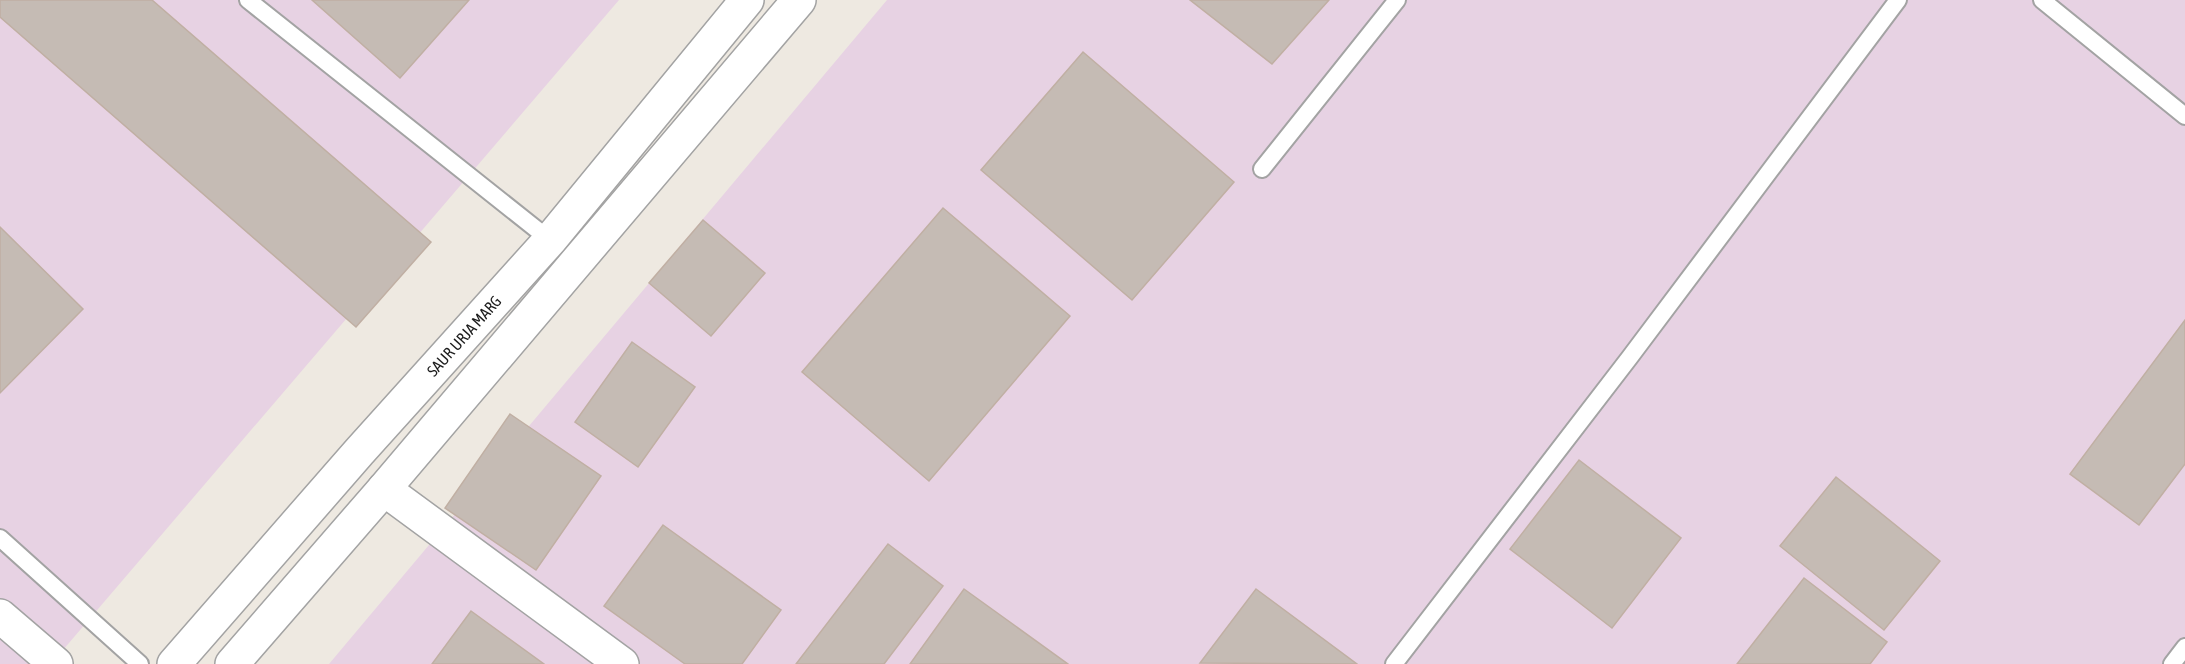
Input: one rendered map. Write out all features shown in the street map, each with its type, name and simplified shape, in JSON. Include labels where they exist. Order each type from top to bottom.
[{"type":"street","name":"SAUR URJA MARG","points":[[174,664],[359,452],[550,240],[747,0]]},
{"type":"street","points":[[232,664],[384,489],[799,0]]},
{"type":"street","points":[[384,489],[622,664]]},
{"type":"street","points":[[0,616],[56,664]]},
{"type":"lane","points":[[248,0],[550,240]]},
{"type":"lane","points":[[1262,169],[1397,0]]},
{"type":"lane","points":[[1394,664],[1623,366],[1898,0]]},
{"type":"lane","points":[[2042,0],[2185,116]]},
{"type":"lane","points":[[0,538],[140,664]]},
{"type":"lane","points":[[2172,664],[2185,647]]},
{"type":"shaded area","points":[[0,0],[619,0],[51,664],[0,664]]},
{"type":"shaded area","points":[[887,0],[2185,0],[2185,664],[329,664]]},
{"type":"building","points":[[0,0],[152,0],[431,242],[356,327],[0,17]]},
{"type":"building","points":[[312,0],[469,0],[400,78]]},
{"type":"building","points":[[1190,0],[1329,0],[1272,64]]},
{"type":"building","points":[[1083,52],[1234,182],[1132,300],[981,170]]},
{"type":"building","points":[[943,208],[1070,316],[929,481],[802,372]]},
{"type":"building","points":[[703,220],[765,273],[711,336],[649,283]]},
{"type":"building","points":[[0,227],[83,309],[0,393]]},
{"type":"building","points":[[2185,320],[2185,464],[2139,525],[2070,474]]},
{"type":"building","points":[[632,342],[695,387],[638,467],[575,422]]},
{"type":"building","points":[[510,414],[601,476],[536,570],[445,508]]},
{"type":"building","points":[[1579,460],[1681,538],[1612,628],[1510,549]]},
{"type":"building","points":[[1836,477],[1940,561],[1884,630],[1780,546]]},
{"type":"building","points":[[663,525],[781,610],[742,664],[685,664],[604,606]]},
{"type":"building","points":[[888,544],[943,586],[884,664],[796,664]]},
{"type":"building","points":[[1804,578],[1887,642],[1870,664],[1737,664]]},
{"type":"building","points":[[964,589],[1068,664],[910,664]]},
{"type":"building","points":[[1256,589],[1357,664],[1200,663]]},
{"type":"building","points":[[471,611],[544,664],[432,664]]}]
